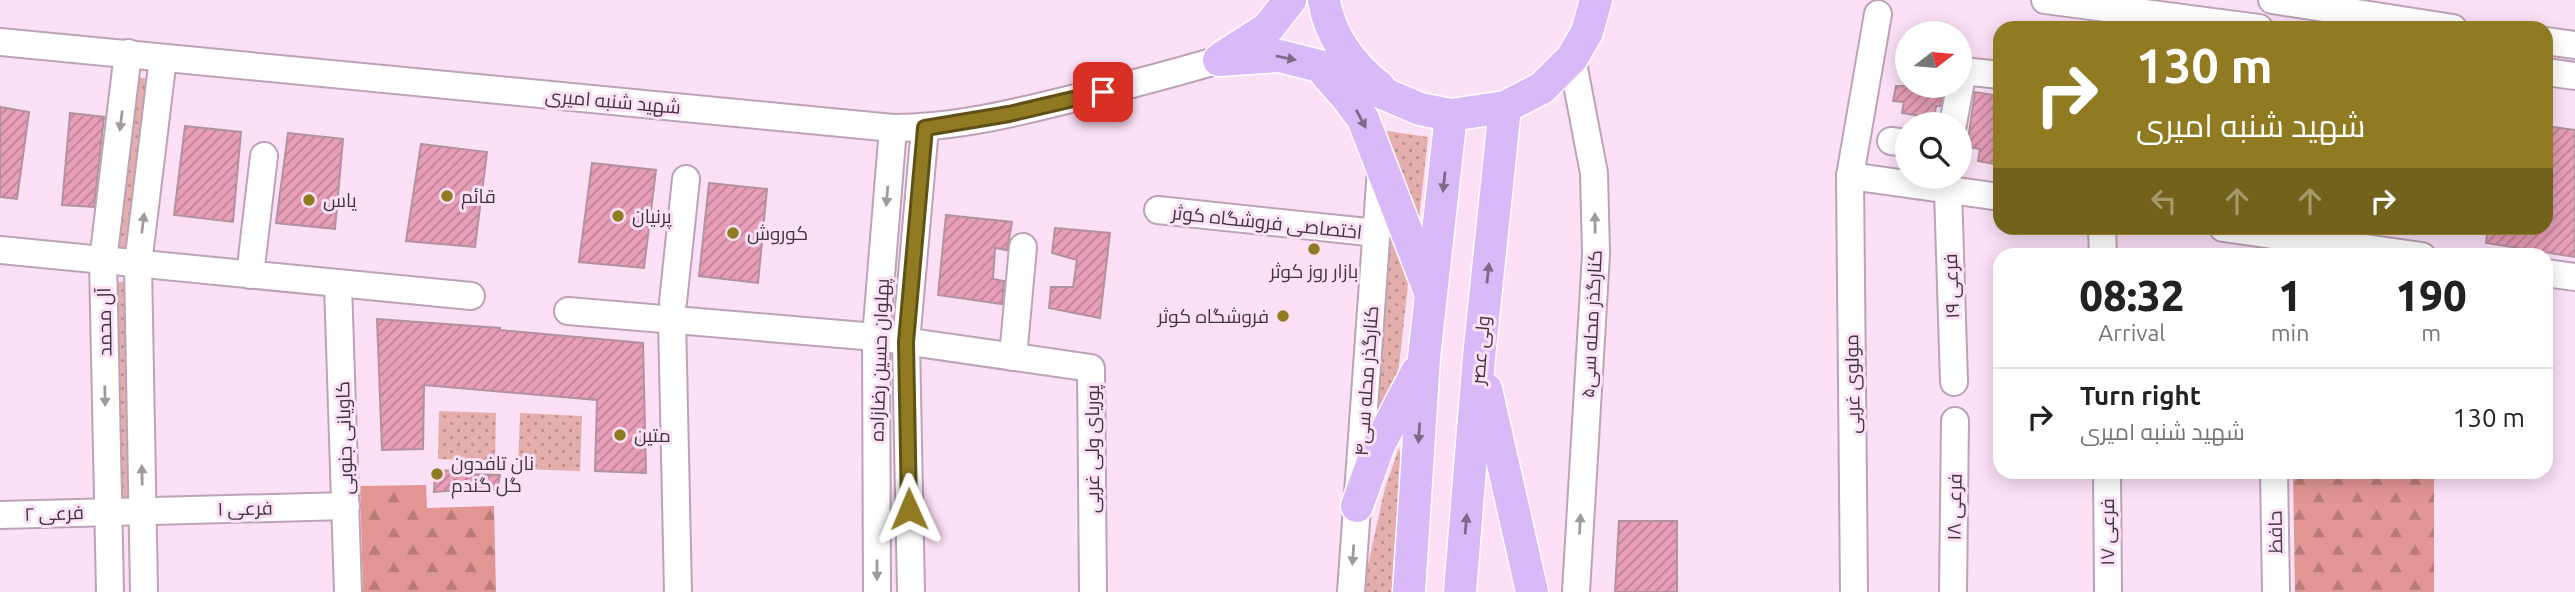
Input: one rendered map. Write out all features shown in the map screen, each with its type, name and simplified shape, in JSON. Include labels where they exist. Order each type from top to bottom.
[{"type":"main road","points":[[1219,60],[1268,28],[1290,0]]},
{"type":"main road","points":[[1324,0],[1325,10],[1340,44],[1362,74],[1391,96]]},
{"type":"main road","points":[[1219,60],[1280,56],[1319,66],[1420,109],[1451,115],[1505,107],[1542,88],[1572,58],[1587,32],[1597,1]]},
{"type":"main road","points":[[1319,66],[1363,119],[1432,295]]},
{"type":"main road","name":"ولی عصر","points":[[1460,592],[1479,357],[1505,107]]},
{"type":"main road","points":[[1409,592],[1424,358],[1451,115]]},
{"type":"main road","points":[[1479,357],[1532,592]]},
{"type":"main road","points":[[1357,506],[1380,445],[1424,358]]},
{"type":"street","points":[[2045,0],[2078,16],[2153,21]]},
{"type":"street","points":[[2272,0],[2408,21]]},
{"type":"street","name":"مولوی غربی","points":[[1854,592],[1850,176],[1878,14]]},
{"type":"street","name":"شهید شنبه امیری","points":[[0,42],[161,69],[893,128],[925,128],[1009,114],[1150,80],[1219,60]]},
{"type":"street","points":[[2553,42],[2575,45]]},
{"type":"street","name":"کنارگذر محله سی۵","points":[[1572,58],[1594,173],[1595,254],[1576,592]]},
{"type":"street","name":"آل محمد","points":[[110,592],[103,261],[127,64]]},
{"type":"street","name":"آل محمد","points":[[144,592],[138,264],[161,69]]},
{"type":"street","points":[[1972,72],[1993,74]]},
{"type":"street","points":[[2553,73],[2575,76]]},
{"type":"street","name":"پهلوان حسین رضازاده","points":[[877,592],[876,337],[893,128]]},
{"type":"street","name":"پهلوان حسین رضازاده","points":[[911,592],[906,342],[925,128]]},
{"type":"street","points":[[250,275],[264,156]]},
{"type":"street","name":"کنارگذر محله سی۴","points":[[1351,592],[1381,169]]},
{"type":"street","points":[[1850,176],[1895,179]]},
{"type":"street","points":[[678,592],[673,311],[685,179]]},
{"type":"street","name":"فرعی ۱۹","points":[[1946,189],[1954,382]]},
{"type":"street","points":[[1969,189],[1993,195]]},
{"type":"street","name":"اختصاصی فروشگاه کوثر","points":[[1158,210],[1377,233]]},
{"type":"street","points":[[2261,235],[2357,248]]},
{"type":"street","points":[[1013,357],[1023,247]]},
{"type":"street","points":[[0,250],[471,296]]},
{"type":"street","points":[[2553,274],[2575,277]]},
{"type":"street","name":"کاویانی جنوبی","points":[[338,284],[348,592]]},
{"type":"street","name":"پوریای ولی غربی","points":[[569,311],[673,311],[1091,368],[1093,592]]},
{"type":"street","name":"فرعی ۱۸","points":[[1953,592],[1955,421]]},
{"type":"street","name":"فرعی ۱۷","points":[[2107,479],[2108,592]]},
{"type":"street","name":"حافظ","points":[[2274,479],[2276,592]]},
{"type":"street","name":"فرعی ۱","points":[[108,511],[346,506]]},
{"type":"street","name":"فرعی ۲","points":[[0,515],[108,511]]},
{"type":"shaded area","points":[[136,77],[154,80],[131,253],[113,251]]},
{"type":"shaded area","points":[[1381,130],[1428,137],[1418,228]]},
{"type":"shaded area","points":[[1388,232],[1404,249],[1408,285],[1396,392],[1374,464]]},
{"type":"shaded area","points":[[132,281],[130,497],[114,498],[113,282]]},
{"type":"shaded area","points":[[439,411],[496,413],[495,461],[438,459]]},
{"type":"shaded area","points":[[520,413],[582,416],[580,471],[518,469]]},
{"type":"shaded area","points":[[1399,448],[1403,465],[1396,592],[1362,592],[1385,488]]},
{"type":"green space","points":[[2293,479],[2434,479],[2434,592],[2295,592]]},
{"type":"green space","points":[[426,485],[427,508],[494,506],[496,592],[363,592],[360,486]]},
{"type":"building","points":[[1895,91],[1895,98],[1942,98],[1935,112],[1902,112],[1904,102],[1893,101]]},
{"type":"building","points":[[1975,92],[1993,95],[1993,164],[1978,161],[1980,149],[1972,148]]},
{"type":"building","points":[[0,107],[29,112],[17,199],[0,197]]},
{"type":"building","points":[[70,113],[104,117],[94,207],[62,205]]},
{"type":"building","points":[[185,126],[241,132],[233,222],[174,215]]},
{"type":"building","points":[[2553,127],[2575,130],[2575,257],[2553,254],[2553,248],[2518,248],[2486,243],[2487,235],[2553,235]]},
{"type":"building","name":"یاس","points":[[288,133],[343,139],[335,229],[276,223]]},
{"type":"building","name":"قائم","points":[[421,144],[487,152],[475,247],[406,241]]},
{"type":"building","name":"پرنیان","points":[[592,163],[656,170],[644,268],[579,262]]},
{"type":"building","name":"کوروش","points":[[709,183],[767,189],[758,283],[699,276]]},
{"type":"building","points":[[946,215],[1012,222],[1007,250],[995,248],[993,279],[1004,281],[1002,304],[938,295]]},
{"type":"building","points":[[1055,228],[1110,233],[1100,318],[1049,308],[1051,287],[1073,287],[1077,260],[1052,253]]},
{"type":"building","points":[[377,319],[643,343],[646,473],[595,471],[597,400],[424,385],[423,449],[382,450]]},
{"type":"building","points":[[461,470],[461,474],[500,475],[497,491],[460,488],[434,492],[435,471]]},
{"type":"building","points":[[1619,521],[1677,521],[1677,592],[1615,592]]},
{"type":"place","name":"قائم","points":[[447,196]]},
{"type":"place","name":"یاس","points":[[309,200]]},
{"type":"place","name":"پرنیان","points":[[618,216]]},
{"type":"place","name":"کوروش","points":[[733,233]]},
{"type":"place","name":"بازار روز کوثر","points":[[1314,249]]},
{"type":"place","name":"فروشگاه کوثر","points":[[1283,316]]},
{"type":"place","name":"متین","points":[[620,435]]},
{"type":"place","name":"نان تافدون گل گندم","points":[[437,474]]},
{"type":"route","points":[[909,509],[906,342],[925,128],[1009,114],[1103,92]]}]
